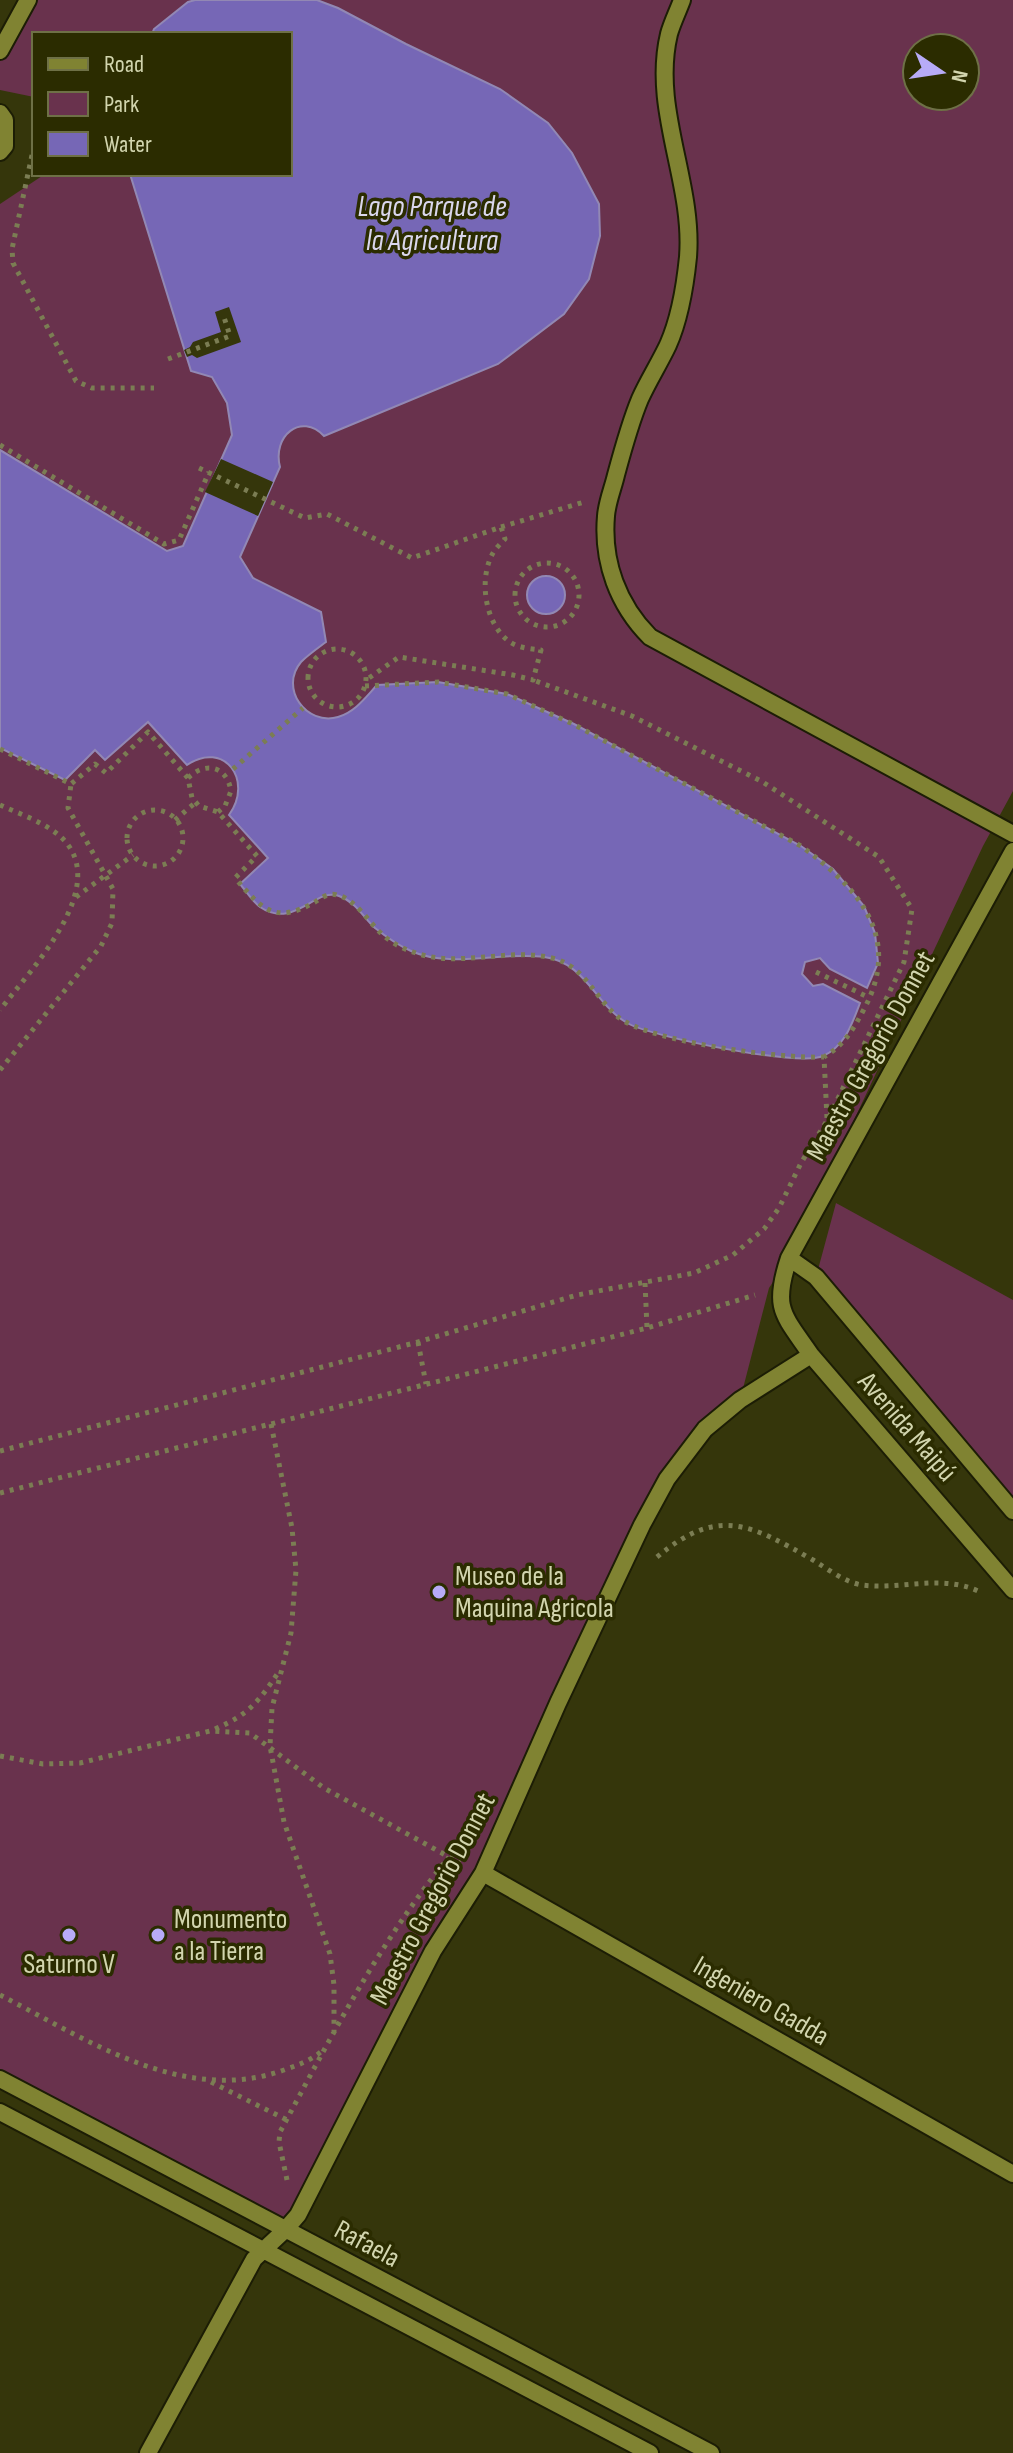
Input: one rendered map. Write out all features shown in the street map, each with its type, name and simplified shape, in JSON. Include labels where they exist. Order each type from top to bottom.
[{"type":"street","points":[[0,51],[28,0]]},
{"type":"street","points":[[682,0],[669,34],[665,73],[667,110],[686,207],[688,254],[681,305],[669,343],[640,400],[611,493],[606,515],[609,565],[630,617],[650,637],[1013,834]]},
{"type":"street","points":[[0,113],[5,120],[5,146],[0,152]]},
{"type":"street","name":"Maestro Gregorio Donnet","points":[[779,1288],[789,1258],[1013,851]]},
{"type":"street","name":"Avenida Maipú","points":[[789,1258],[816,1277],[1013,1511]]},
{"type":"street","name":"Avenida Maipú","points":[[779,1288],[784,1316],[811,1355],[1013,1590]]},
{"type":"street","name":"Maestro Gregorio Donnet","points":[[148,2453],[254,2259],[298,2215],[433,1951],[483,1873],[612,1588],[667,1479],[705,1429],[740,1400],[811,1355]]},
{"type":"street","name":"Ingeniero Gadda","points":[[483,1873],[1013,2174]]},
{"type":"street","name":"Rafaela","points":[[0,2079],[711,2453]]},
{"type":"street","name":"Rafaela","points":[[0,2112],[650,2453]]},
{"type":"street","points":[[671,2453],[680,2437]]},
{"type":"path","points":[[32,155],[12,249],[13,263],[76,381],[92,388],[154,388]]},
{"type":"path","points":[[168,359],[230,336],[223,314]]},
{"type":"path","points":[[0,445],[164,544],[179,540],[209,472]]},
{"type":"path","points":[[199,468],[305,518],[327,514],[412,558],[611,493]]},
{"type":"path","points":[[501,527],[505,539],[493,553],[486,571],[487,604],[501,634],[512,644],[541,650],[533,680]]},
{"type":"path","points":[[551,563],[569,572],[575,580],[578,600],[568,619],[548,627],[537,625],[520,613],[516,603],[518,582],[531,567],[551,563]]},
{"type":"path","points":[[0,1451],[418,1342],[577,1295],[694,1273],[733,1255],[764,1229],[779,1208],[801,1163],[828,1119],[904,962],[912,909],[879,857],[761,781],[632,716],[533,680],[460,665],[399,657],[365,683],[360,697],[352,703],[334,708],[314,698],[308,675],[317,657],[335,649],[354,654],[366,671],[365,683]]},
{"type":"path","points":[[0,1070],[108,935],[112,923],[115,901],[107,875],[68,808],[71,784],[95,764],[106,773],[148,732],[188,778],[199,806],[218,812],[257,856],[235,878],[261,907],[271,912],[291,913],[326,895],[337,894],[355,906],[384,936],[412,952],[452,959],[550,957],[568,963],[580,972],[617,1017],[638,1028],[727,1049],[798,1058],[824,1057],[835,1051],[848,1036],[879,978],[878,942],[864,906],[833,869],[801,846],[573,724],[507,694],[438,682],[365,683]]},
{"type":"path","points":[[233,769],[303,708]]},
{"type":"path","points":[[0,749],[71,784]]},
{"type":"path","points":[[188,778],[205,767],[212,767],[226,776],[231,791],[225,806],[218,812]]},
{"type":"path","points":[[175,820],[196,802]]},
{"type":"path","points":[[0,805],[43,825],[62,838],[70,850],[76,870],[75,898],[65,923],[0,1010]]},
{"type":"path","points":[[154,810],[163,811],[175,820],[181,829],[181,848],[169,862],[151,866],[133,855],[127,840],[128,831],[137,816],[154,810]]},
{"type":"path","points":[[75,898],[133,855]]},
{"type":"path","points":[[816,972],[870,998]]},
{"type":"path","points":[[824,1057],[828,1119]]},
{"type":"path","points":[[645,1283],[647,1328]]},
{"type":"path","points":[[0,1493],[647,1328],[779,1288]]},
{"type":"path","points":[[418,1342],[426,1385]]},
{"type":"path","points":[[271,1424],[292,1528],[296,1570],[291,1633],[272,1708],[270,1746],[284,1822],[330,1954],[334,1985],[334,2032]]},
{"type":"path","points":[[612,1588],[632,1578],[678,1540],[701,1529],[735,1524],[788,1547],[858,1584],[877,1586],[943,1582],[975,1589],[988,1597]]},
{"type":"path","points":[[0,1756],[43,1764],[80,1763],[210,1731],[241,1718],[261,1698],[283,1665]]},
{"type":"path","points":[[210,1731],[250,1733],[324,1788],[483,1873]]},
{"type":"path","points":[[269,2220],[288,2182],[279,2142],[287,2120],[362,1980],[413,1901],[449,1857]]},
{"type":"path","points":[[0,1995],[125,2059],[206,2080],[223,2082],[258,2078],[312,2060],[326,2048]]},
{"type":"path","points":[[206,2080],[287,2120]]},
{"type":"green space","points":[[28,0],[1013,0],[1013,791],[983,846],[789,1258],[769,1288],[740,1400],[667,1479],[483,1873],[285,2230],[0,2079],[0,204],[42,176],[292,176],[292,32],[32,32],[32,97],[0,90],[0,51]]},
{"type":"green space","points":[[836,1203],[1013,1300],[1013,1515],[816,1277]]},
{"type":"water","name":"Lago Parque de la Agricultura","points":[[317,0],[338,8],[500,89],[548,123],[572,153],[599,204],[600,236],[589,279],[564,314],[498,364],[324,436],[306,426],[290,431],[284,437],[280,446],[280,467],[240,557],[253,578],[321,612],[326,642],[301,662],[295,672],[293,683],[299,703],[316,716],[326,718],[350,712],[377,685],[438,682],[507,694],[574,724],[801,846],[833,869],[864,906],[875,933],[878,963],[867,988],[830,969],[820,958],[805,962],[802,974],[813,986],[823,984],[860,1003],[847,1034],[831,1052],[809,1058],[757,1054],[642,1029],[616,1015],[580,975],[558,960],[528,956],[443,959],[426,956],[388,937],[355,906],[339,896],[321,897],[283,914],[272,913],[260,907],[240,884],[268,858],[229,815],[238,789],[231,768],[213,757],[187,765],[148,722],[105,760],[95,750],[65,780],[0,748],[0,450],[167,551],[183,546],[232,435],[227,403],[212,377],[191,371],[131,176],[292,176],[292,32],[153,32],[188,2]]},
{"type":"water","points":[[546,576],[560,581],[565,595],[560,609],[546,614],[532,609],[527,595],[532,581]]},
{"type":"pier","points":[[229,307],[241,342],[197,358],[192,355],[187,357],[184,350],[193,342],[221,332],[215,312]]},
{"type":"pier","points":[[221,459],[273,482],[258,516],[205,492]]},
{"type":"place","name":"Museo de la Maquina Agricola","points":[[439,1592]]},
{"type":"place","name":"Saturno V","points":[[69,1935]]},
{"type":"place","name":"Monumento a la Tierra","points":[[158,1935]]}]
